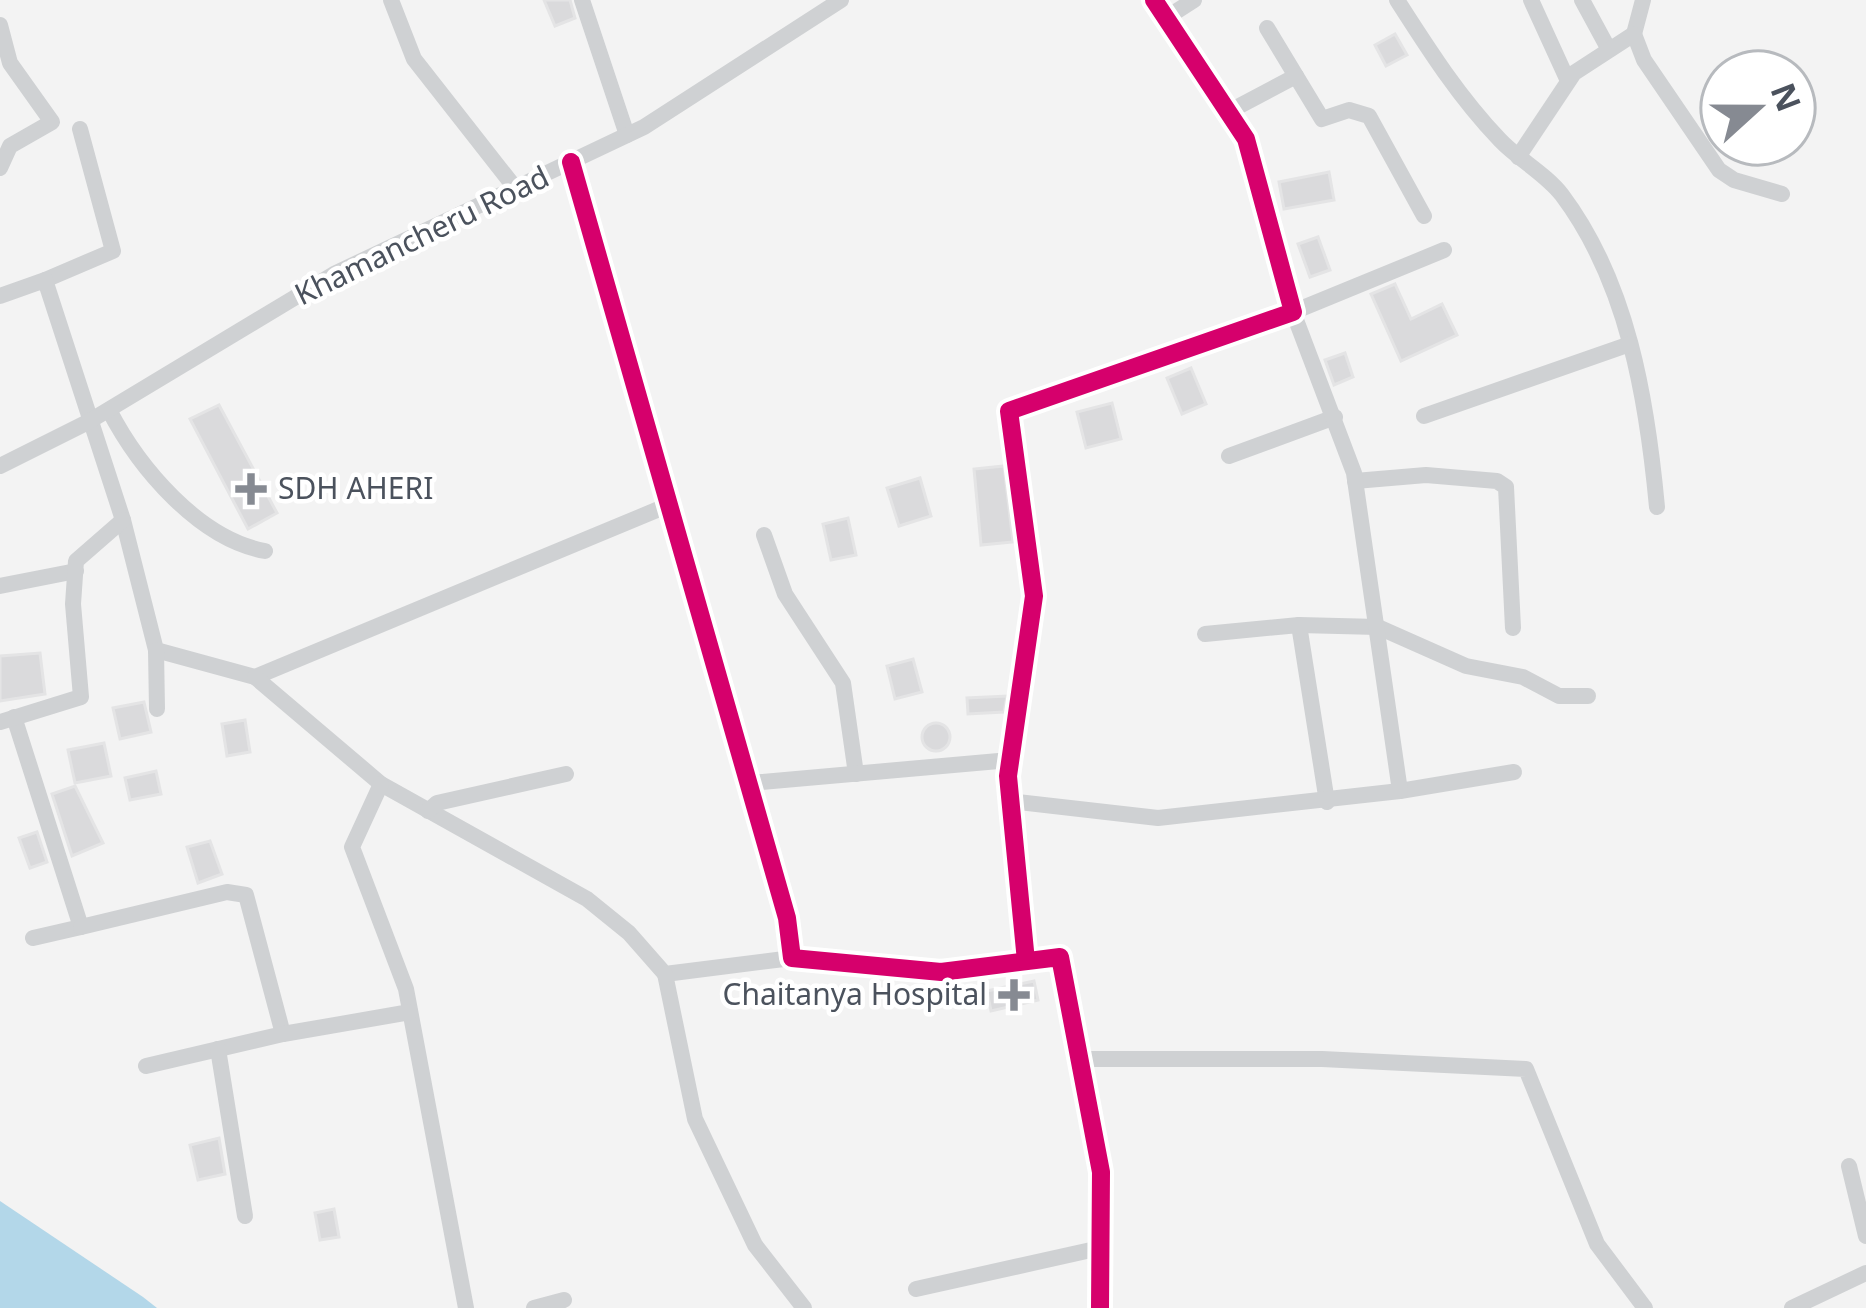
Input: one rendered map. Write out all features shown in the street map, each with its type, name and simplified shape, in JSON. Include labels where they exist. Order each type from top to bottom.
[{"type":"street","points":[[392,0],[414,59],[516,189]]},
{"type":"street","points":[[582,0],[627,135]]},
{"type":"street","name":"Khamancheru Road","points":[[0,466],[109,410],[334,274],[627,135],[841,0]]},
{"type":"street","points":[[1154,0],[1246,139],[1294,311],[1355,481],[1400,790]]},
{"type":"street","points":[[1166,18],[1194,0]]},
{"type":"street","points":[[1397,0],[1465,102],[1518,157],[1558,189],[1575,214],[1612,291],[1630,344],[1649,425],[1657,507]]},
{"type":"street","points":[[1531,0],[1568,81]]},
{"type":"street","points":[[1582,0],[1608,48]]},
{"type":"street","points":[[1643,0],[1634,34],[1644,60],[1719,170],[1734,181],[1782,194]]},
{"type":"street","points":[[0,25],[10,63],[52,122],[10,146],[0,168]]},
{"type":"street","points":[[1267,28],[1322,119],[1349,110],[1369,116],[1424,216]]},
{"type":"street","points":[[1518,157],[1568,81],[1608,48],[1634,34]]},
{"type":"street","points":[[1228,112],[1296,76]]},
{"type":"street","points":[[0,296],[113,251],[80,129]]},
{"type":"street","points":[[571,162],[750,783],[787,918],[792,958]]},
{"type":"street","points":[[1026,961],[1010,760],[1034,596],[1009,411],[1294,311],[1444,250]]},
{"type":"street","points":[[45,280],[123,520],[156,650],[157,709]]},
{"type":"street","points":[[1424,416],[1630,344]]},
{"type":"street","points":[[109,410],[162,482],[216,536],[265,551]]},
{"type":"street","points":[[1229,456],[1335,417]]},
{"type":"street","points":[[1355,481],[1426,475],[1497,481],[1506,487],[1514,628]]},
{"type":"street","points":[[255,677],[671,504]]},
{"type":"street","points":[[81,926],[7,719],[81,697],[73,604],[76,562],[123,520]]},
{"type":"street","points":[[764,535],[795,612],[843,683],[856,774]]},
{"type":"street","points":[[0,586],[76,571]]},
{"type":"street","points":[[1299,625],[1327,802]]},
{"type":"street","points":[[1205,634],[1299,625],[1378,627],[1466,666],[1523,677],[1559,696],[1588,696]]},
{"type":"street","points":[[156,650],[255,677],[381,784],[586,899],[628,933],[665,974],[694,1119],[755,1245],[803,1308]]},
{"type":"street","points":[[750,783],[1010,760]]},
{"type":"street","points":[[1010,801],[1155,818],[1327,802],[1514,772]]},
{"type":"street","points":[[428,811],[437,802],[566,774]]},
{"type":"street","points":[[381,784],[352,848],[410,1012],[466,1308]]},
{"type":"street","points":[[32,938],[239,890],[246,895],[283,1034]]},
{"type":"street","points":[[665,974],[792,958],[941,972],[1060,957],[1101,1172],[1100,1308]]},
{"type":"street","points":[[146,1066],[283,1034],[410,1012]]},
{"type":"street","points":[[218,1049],[245,1216]]},
{"type":"street","points":[[1080,1059],[1322,1059],[1526,1069],[1598,1244],[1645,1308]]},
{"type":"street","points":[[1849,1166],[1866,1236]]},
{"type":"street","points":[[916,1289],[1100,1248]]},
{"type":"street","points":[[1792,1308],[1866,1273]]},
{"type":"street","points":[[534,1308],[564,1300]]},
{"type":"water","points":[[0,1201],[143,1297],[157,1308],[0,1308]]},
{"type":"building","points":[[544,0],[570,0],[575,18],[555,26]]},
{"type":"building","points":[[1395,34],[1407,55],[1386,66],[1375,45]]},
{"type":"building","points":[[1329,172],[1334,200],[1284,209],[1279,182]]},
{"type":"building","points":[[1318,237],[1330,270],[1310,277],[1298,244]]},
{"type":"building","points":[[1395,284],[1411,319],[1442,304],[1457,335],[1401,361],[1371,294]]},
{"type":"building","points":[[1345,353],[1353,377],[1334,385],[1325,360]]},
{"type":"building","points":[[1191,368],[1206,404],[1182,414],[1167,378]]},
{"type":"building","points":[[1112,403],[1121,439],[1086,448],[1077,412]]},
{"type":"building","points":[[219,405],[277,513],[248,529],[190,419]]},
{"type":"building","points":[[1004,466],[1013,542],[981,545],[974,469]]},
{"type":"building","points":[[920,478],[931,516],[899,526],[887,488]]},
{"type":"building","points":[[848,518],[856,555],[831,560],[823,524]]},
{"type":"building","points":[[40,653],[45,694],[0,701],[0,656]]},
{"type":"building","points":[[913,659],[922,692],[895,699],[887,666]]},
{"type":"building","points":[[1007,696],[1004,712],[968,714],[967,698]]},
{"type":"building","points":[[144,702],[151,732],[120,739],[113,708]]},
{"type":"building","points":[[245,720],[250,752],[227,756],[222,724]]},
{"type":"building","points":[[936,723],[946,727],[950,737],[946,747],[936,751],[926,747],[922,737],[926,727]]},
{"type":"building","points":[[104,743],[111,776],[75,783],[68,750]]},
{"type":"building","points":[[156,771],[161,794],[130,800],[125,778]]},
{"type":"building","points":[[75,786],[103,843],[72,856],[52,794]]},
{"type":"building","points":[[37,832],[47,862],[30,868],[19,838]]},
{"type":"building","points":[[210,841],[222,874],[198,883],[187,847]]},
{"type":"building","points":[[1034,981],[1038,1000],[991,1011],[987,991]]},
{"type":"building","points":[[219,1138],[225,1174],[198,1180],[190,1145]]},
{"type":"building","points":[[334,1209],[339,1237],[320,1240],[315,1213]]},
{"type":"cycle path","points":[[1026,961],[1008,776],[1034,596],[1009,411],[1293,312],[1246,139],[1154,0]]},
{"type":"cycle path","points":[[571,162],[787,918],[792,958],[941,972],[1060,957],[1101,1172],[1100,1308]]},
{"type":"place","name":"SDH AHERI","points":[[251,489]]},
{"type":"place","name":"Chaitanya Hospital","points":[[1014,995]]}]
